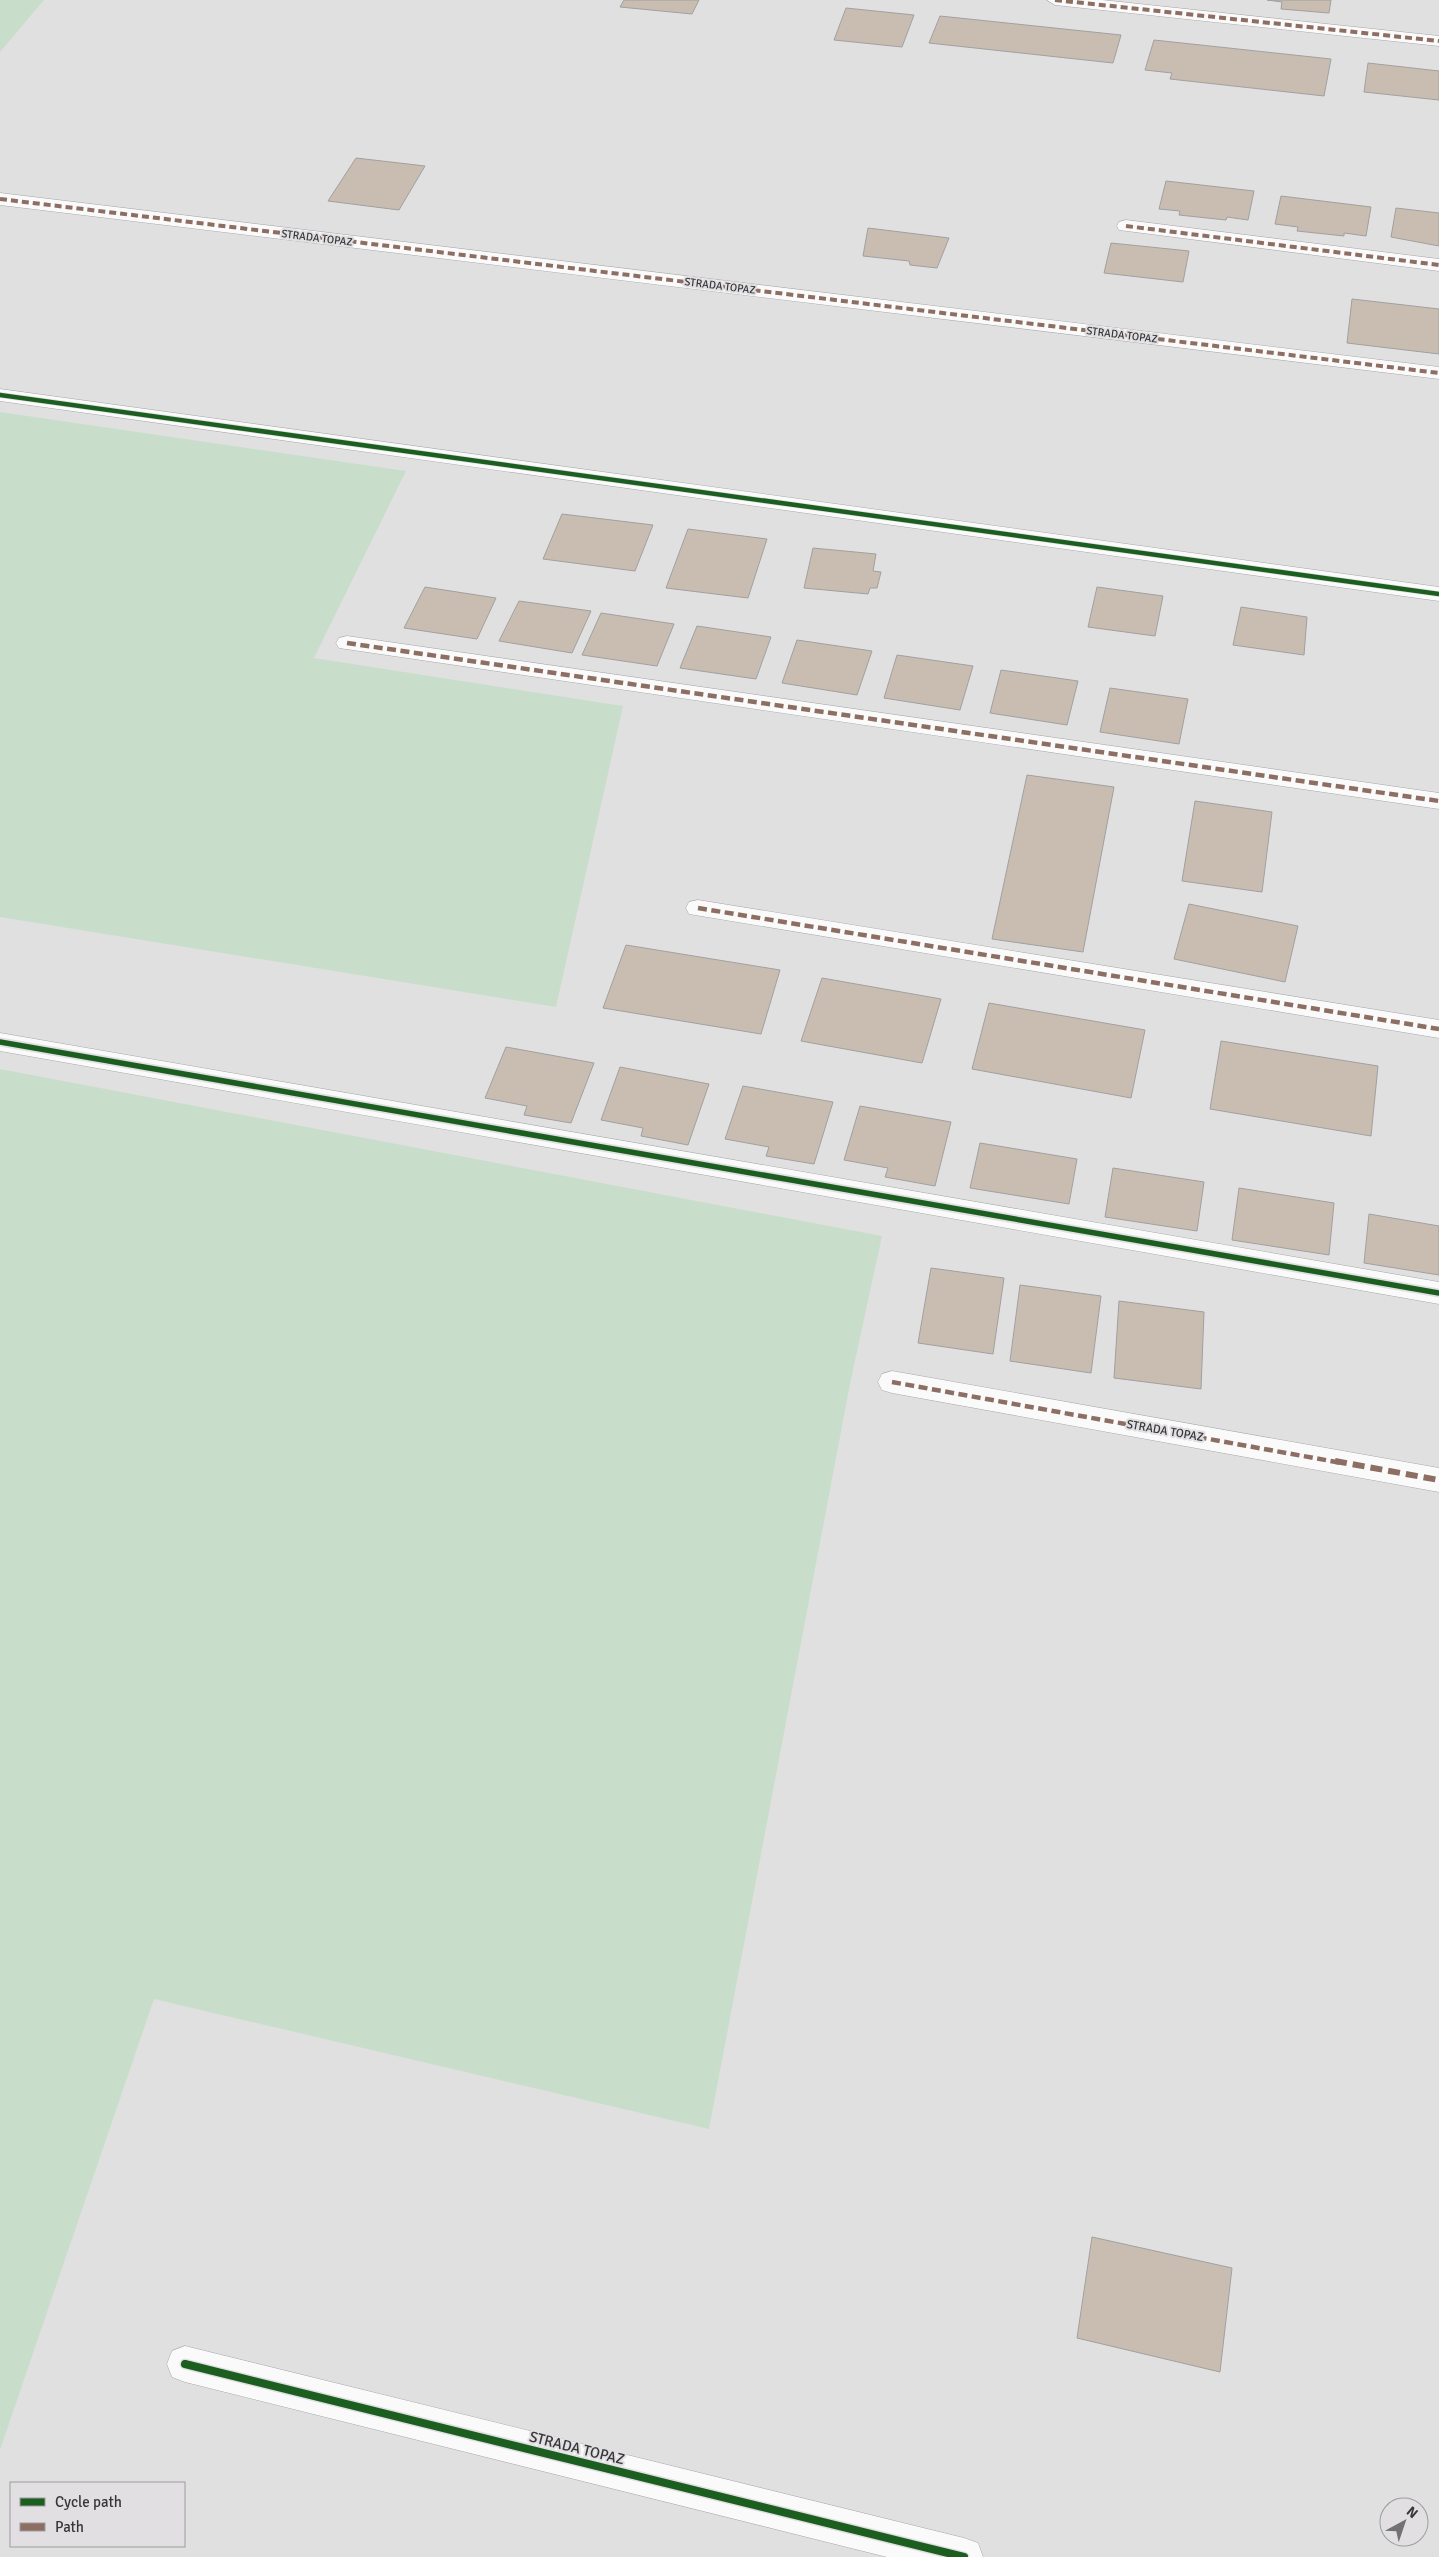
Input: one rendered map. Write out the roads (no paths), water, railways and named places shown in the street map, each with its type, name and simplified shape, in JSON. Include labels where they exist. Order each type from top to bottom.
[{"type":"street","points":[[1055,0],[1439,41]]},
{"type":"street","name":"STRADA TOPAZ","points":[[0,199],[1439,373]]},
{"type":"street","points":[[1126,226],[1439,265]]},
{"type":"street","points":[[0,395],[1439,594]]},
{"type":"street","points":[[347,643],[1439,801]]},
{"type":"street","points":[[698,908],[1439,1029]]},
{"type":"street","points":[[0,1042],[1439,1293]]},
{"type":"street","name":"STRADA TOPAZ","points":[[892,1382],[1439,1480]]},
{"type":"street","name":"STRADA TOPAZ","points":[[185,2364],[964,2557]]}]
